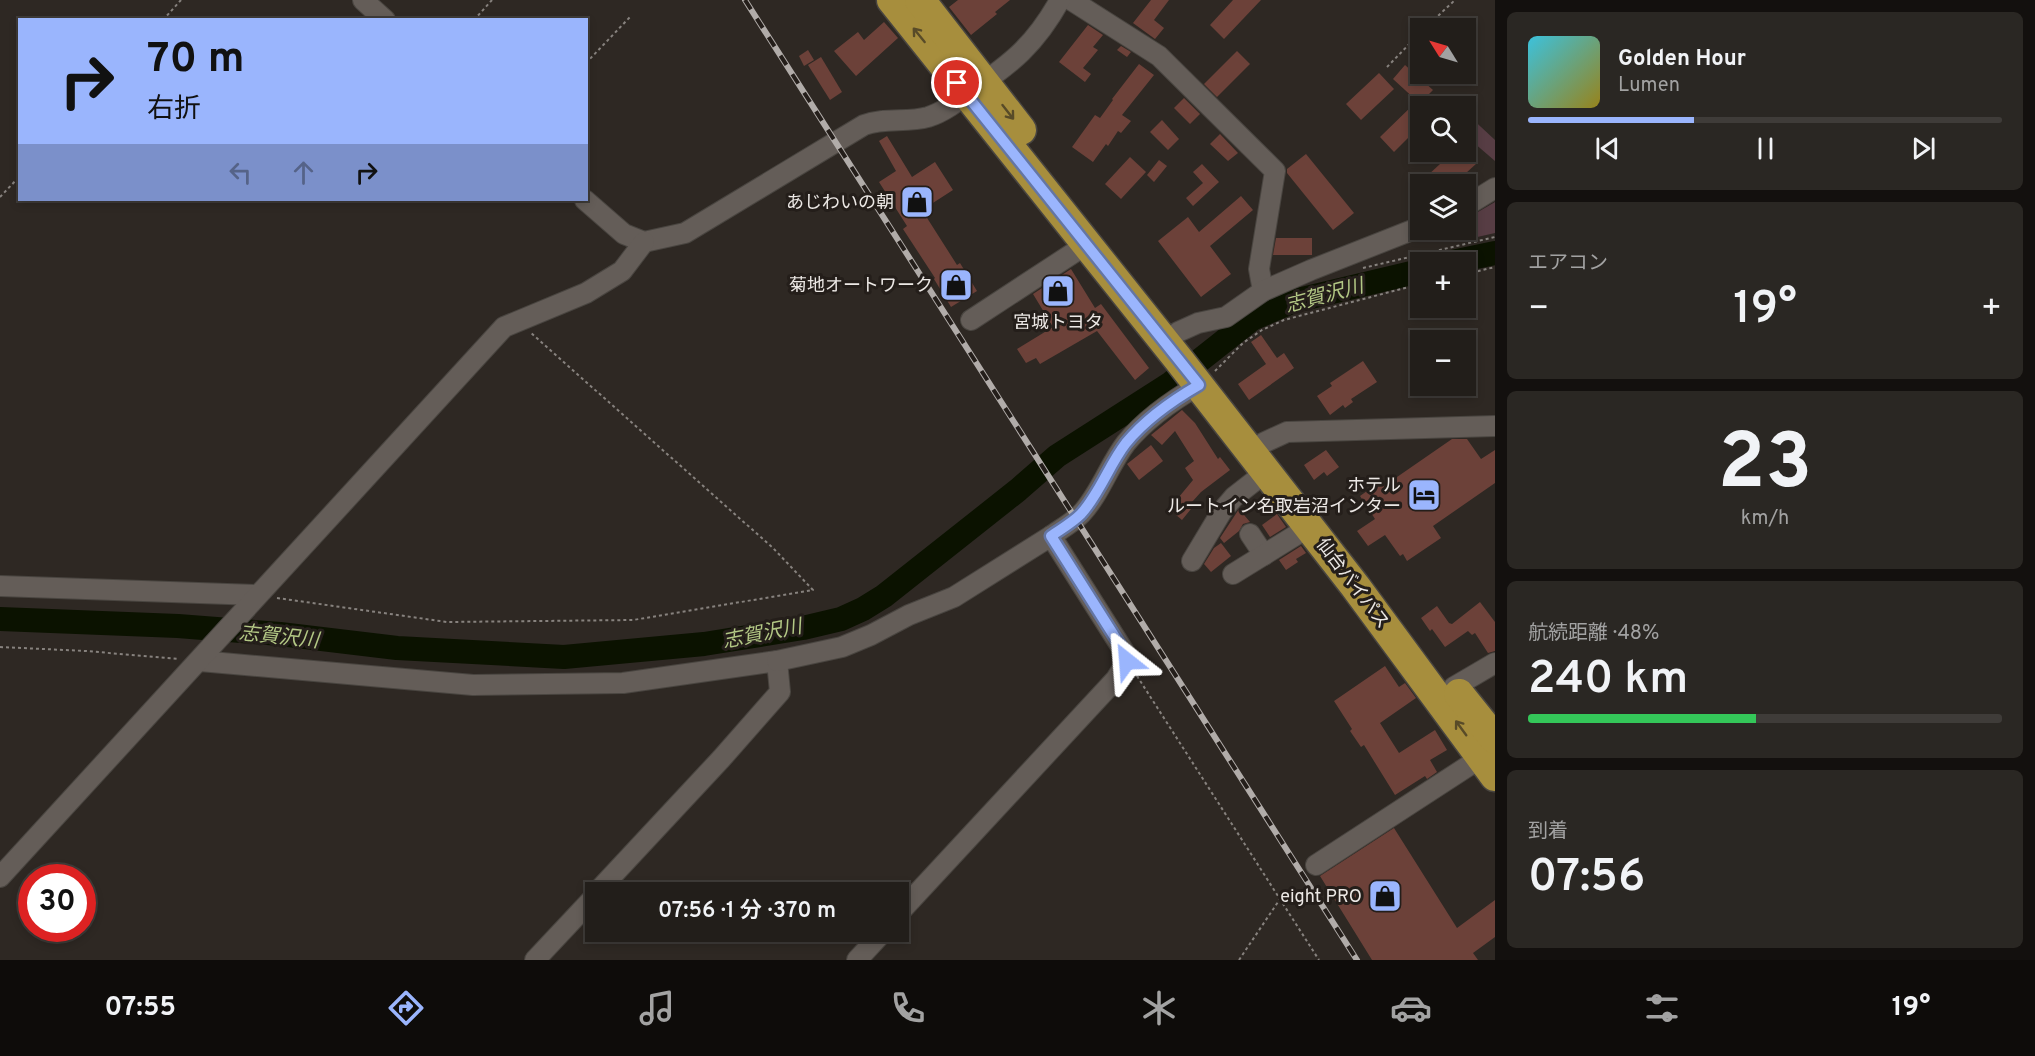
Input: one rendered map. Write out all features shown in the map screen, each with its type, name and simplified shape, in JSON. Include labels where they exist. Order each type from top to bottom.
[{"type":"highway","name":"仙台バイパス","points":[[892,0],[976,89],[1195,365],[1266,472],[1403,649],[1491,757]]},
{"type":"highway","name":"仙台バイパス","points":[[920,0],[976,89],[1087,244],[1263,443],[1454,687],[1491,757]]},
{"type":"street","points":[[363,0],[383,18]]},
{"type":"street","points":[[586,201],[624,234],[644,242],[685,233],[864,125],[871,122],[903,121],[928,117],[951,106],[1023,52],[1046,26],[1060,0]]},
{"type":"street","points":[[1071,0],[1159,56],[1275,171],[1259,269],[1263,291]]},
{"type":"street","points":[[1476,200],[1495,188]]},
{"type":"street","points":[[202,658],[472,685],[623,682],[777,661],[842,647],[909,615],[954,597],[1051,536],[1081,514],[1126,443],[1184,394],[1195,365],[1198,323],[1226,317],[1263,291],[1410,232]]},
{"type":"street","points":[[0,877],[504,327],[586,293],[622,271],[644,242]]},
{"type":"street","points":[[971,320],[1087,244]]},
{"type":"street","points":[[1263,443],[1287,432],[1495,426]]},
{"type":"street","points":[[1192,561],[1216,511],[1266,472]]},
{"type":"street","points":[[1233,574],[1309,527]]},
{"type":"street","points":[[1250,534],[1264,555]]},
{"type":"street","points":[[909,902],[1116,679],[1127,661],[1125,653],[1051,536]]},
{"type":"street","points":[[0,586],[254,598]]},
{"type":"street","points":[[607,882],[780,692],[777,661]]},
{"type":"street","points":[[1454,687],[1495,663]]},
{"type":"street","points":[[1316,865],[1491,757]]},
{"type":"street","points":[[535,960],[585,906]]},
{"type":"street","points":[[857,960],[874,942]]},
{"type":"path","points":[[165,18],[181,0]]},
{"type":"path","points":[[476,18],[492,0]]},
{"type":"path","points":[[1436,18],[1455,0]]},
{"type":"path","points":[[588,61],[630,17]]},
{"type":"path","points":[[1387,67],[1410,43]]},
{"type":"path","points":[[0,197],[18,178]]},
{"type":"path","points":[[1356,270],[1495,237]]},
{"type":"path","points":[[1476,272],[1495,267]]},
{"type":"path","points":[[1195,365],[1243,343],[1262,330],[1284,320],[1410,287]]},
{"type":"path","points":[[254,598],[447,622],[633,620],[813,590],[772,548],[517,321]]},
{"type":"path","points":[[0,647],[202,658]]},
{"type":"path","points":[[1127,661],[1319,960]]},
{"type":"path","points":[[1239,960],[1280,899]]},
{"type":"shaded area","points":[[1476,122],[1495,140],[1495,161],[1476,145]]},
{"type":"shaded area","points":[[1495,202],[1495,233],[1476,237],[1476,213]]},
{"type":"building","points":[[958,0],[1010,0],[971,35],[949,7]]},
{"type":"building","points":[[1151,0],[1169,0],[1154,20],[1164,28],[1155,39],[1133,23]]},
{"type":"building","points":[[1233,0],[1261,0],[1224,39],[1210,25]]},
{"type":"building","points":[[884,22],[898,38],[856,76],[834,51],[858,32],[864,40]]},
{"type":"building","points":[[1088,25],[1103,35],[1093,47],[1098,50],[1083,68],[1091,74],[1085,82],[1059,62]]},
{"type":"building","points":[[1121,46],[1131,52],[1127,57],[1117,50]]},
{"type":"building","points":[[808,50],[814,60],[804,66],[799,56]]},
{"type":"building","points":[[1237,51],[1250,64],[1217,97],[1204,84]]},
{"type":"building","points":[[821,57],[842,92],[830,100],[808,65]]},
{"type":"building","points":[[1139,64],[1154,75],[1122,115],[1131,121],[1121,133],[1118,131],[1093,162],[1072,147],[1095,115],[1100,118]]},
{"type":"building","points":[[1405,65],[1410,69],[1410,84],[1426,84],[1433,90],[1427,96],[1412,96],[1393,79]]},
{"type":"building","points":[[1379,73],[1394,89],[1361,120],[1346,104]]},
{"type":"building","points":[[1184,98],[1200,114],[1190,124],[1174,108]]},
{"type":"building","points":[[1410,108],[1410,136],[1394,152],[1380,137]]},
{"type":"building","points":[[1162,120],[1179,139],[1168,150],[1150,132]]},
{"type":"building","points":[[1220,134],[1238,153],[1228,161],[1210,144]]},
{"type":"building","points":[[887,136],[912,177],[935,162],[953,190],[922,210],[957,265],[960,263],[977,291],[951,307],[903,229],[907,226],[879,182],[896,171],[879,141]]},
{"type":"building","points":[[1306,154],[1354,213],[1333,230],[1287,173],[1287,169]]},
{"type":"building","points":[[1130,157],[1146,172],[1121,199],[1105,184]]},
{"type":"building","points":[[1159,160],[1167,166],[1154,182],[1147,175]]},
{"type":"building","points":[[1442,162],[1477,163],[1465,174],[1429,174]]},
{"type":"building","points":[[1202,164],[1219,182],[1193,206],[1186,198],[1203,183],[1193,172]]},
{"type":"building","points":[[1241,196],[1253,210],[1210,246],[1231,274],[1201,297],[1158,241],[1188,217],[1199,232]]},
{"type":"building","points":[[1276,238],[1312,238],[1312,255],[1273,255]]},
{"type":"building","points":[[1071,269],[1095,308],[1101,304],[1149,368],[1135,380],[1097,331],[1040,364],[1036,358],[1026,363],[1017,349],[1053,327],[1033,294]]},
{"type":"building","points":[[1261,335],[1277,358],[1284,353],[1294,368],[1249,400],[1238,384],[1266,364],[1251,342]]},
{"type":"building","points":[[1363,361],[1377,382],[1351,399],[1353,402],[1345,408],[1343,405],[1330,415],[1317,396],[1332,386],[1330,383]]},
{"type":"building","points":[[1182,410],[1195,423],[1218,459],[1220,457],[1230,470],[1201,492],[1192,502],[1195,504],[1182,520],[1169,509],[1193,480],[1185,468],[1194,461],[1175,431],[1162,445],[1151,435]]},
{"type":"building","points":[[1452,439],[1467,439],[1481,459],[1495,450],[1495,483],[1433,526],[1441,538],[1407,561],[1403,554],[1400,556],[1385,535],[1368,546],[1357,531],[1375,519],[1360,496],[1381,481],[1384,486]]},
{"type":"building","points":[[1151,445],[1163,461],[1139,480],[1127,464]]},
{"type":"building","points":[[1326,450],[1339,467],[1327,476],[1324,472],[1314,480],[1304,465]]},
{"type":"building","points":[[1239,509],[1250,522],[1243,524],[1239,531],[1224,543],[1220,538]]},
{"type":"building","points":[[1277,514],[1286,527],[1270,537],[1262,525]]},
{"type":"building","points":[[1221,543],[1231,556],[1211,572],[1204,564],[1214,548]]},
{"type":"building","points":[[1301,546],[1306,553],[1296,559],[1298,562],[1286,570],[1279,560]]},
{"type":"building","points":[[1480,602],[1495,622],[1495,651],[1488,653],[1475,633],[1472,635],[1468,631],[1445,647],[1421,618],[1437,606],[1452,624]]},
{"type":"building","points":[[1385,666],[1399,687],[1405,683],[1416,698],[1380,723],[1399,753],[1435,730],[1447,750],[1430,760],[1437,772],[1427,779],[1425,776],[1395,795],[1364,745],[1361,747],[1350,731],[1352,729],[1334,701]]},
{"type":"building","points":[[1394,828],[1457,928],[1495,900],[1495,937],[1473,953],[1478,960],[1372,960],[1320,876]]},
{"type":"waterway","name":"志賀沢川","points":[[1476,257],[1495,253]]},
{"type":"waterway","name":"志賀沢川","points":[[0,619],[178,626],[280,634],[397,648],[564,657],[704,644],[803,628],[841,619],[884,596],[1018,490],[1057,456],[1171,383],[1252,319],[1294,301],[1410,273]]},
{"type":"railway","points":[[745,0],[1357,960]]},
{"type":"place","name":"あじわいの朝","points":[[917,202]]},
{"type":"place","name":"菊地オートワーク","points":[[956,285]]},
{"type":"place","name":"宮城トヨタ","points":[[1058,291]]},
{"type":"place","name":"ホテル ルートイン名取岩沼インター","points":[[1424,495]]},
{"type":"place","name":"eight PRO","points":[[1385,896]]},
{"type":"route","points":[[957,83],[1199,385],[1149,421],[1126,443],[1081,514],[1051,536],[1125,653],[1127,661]]}]
